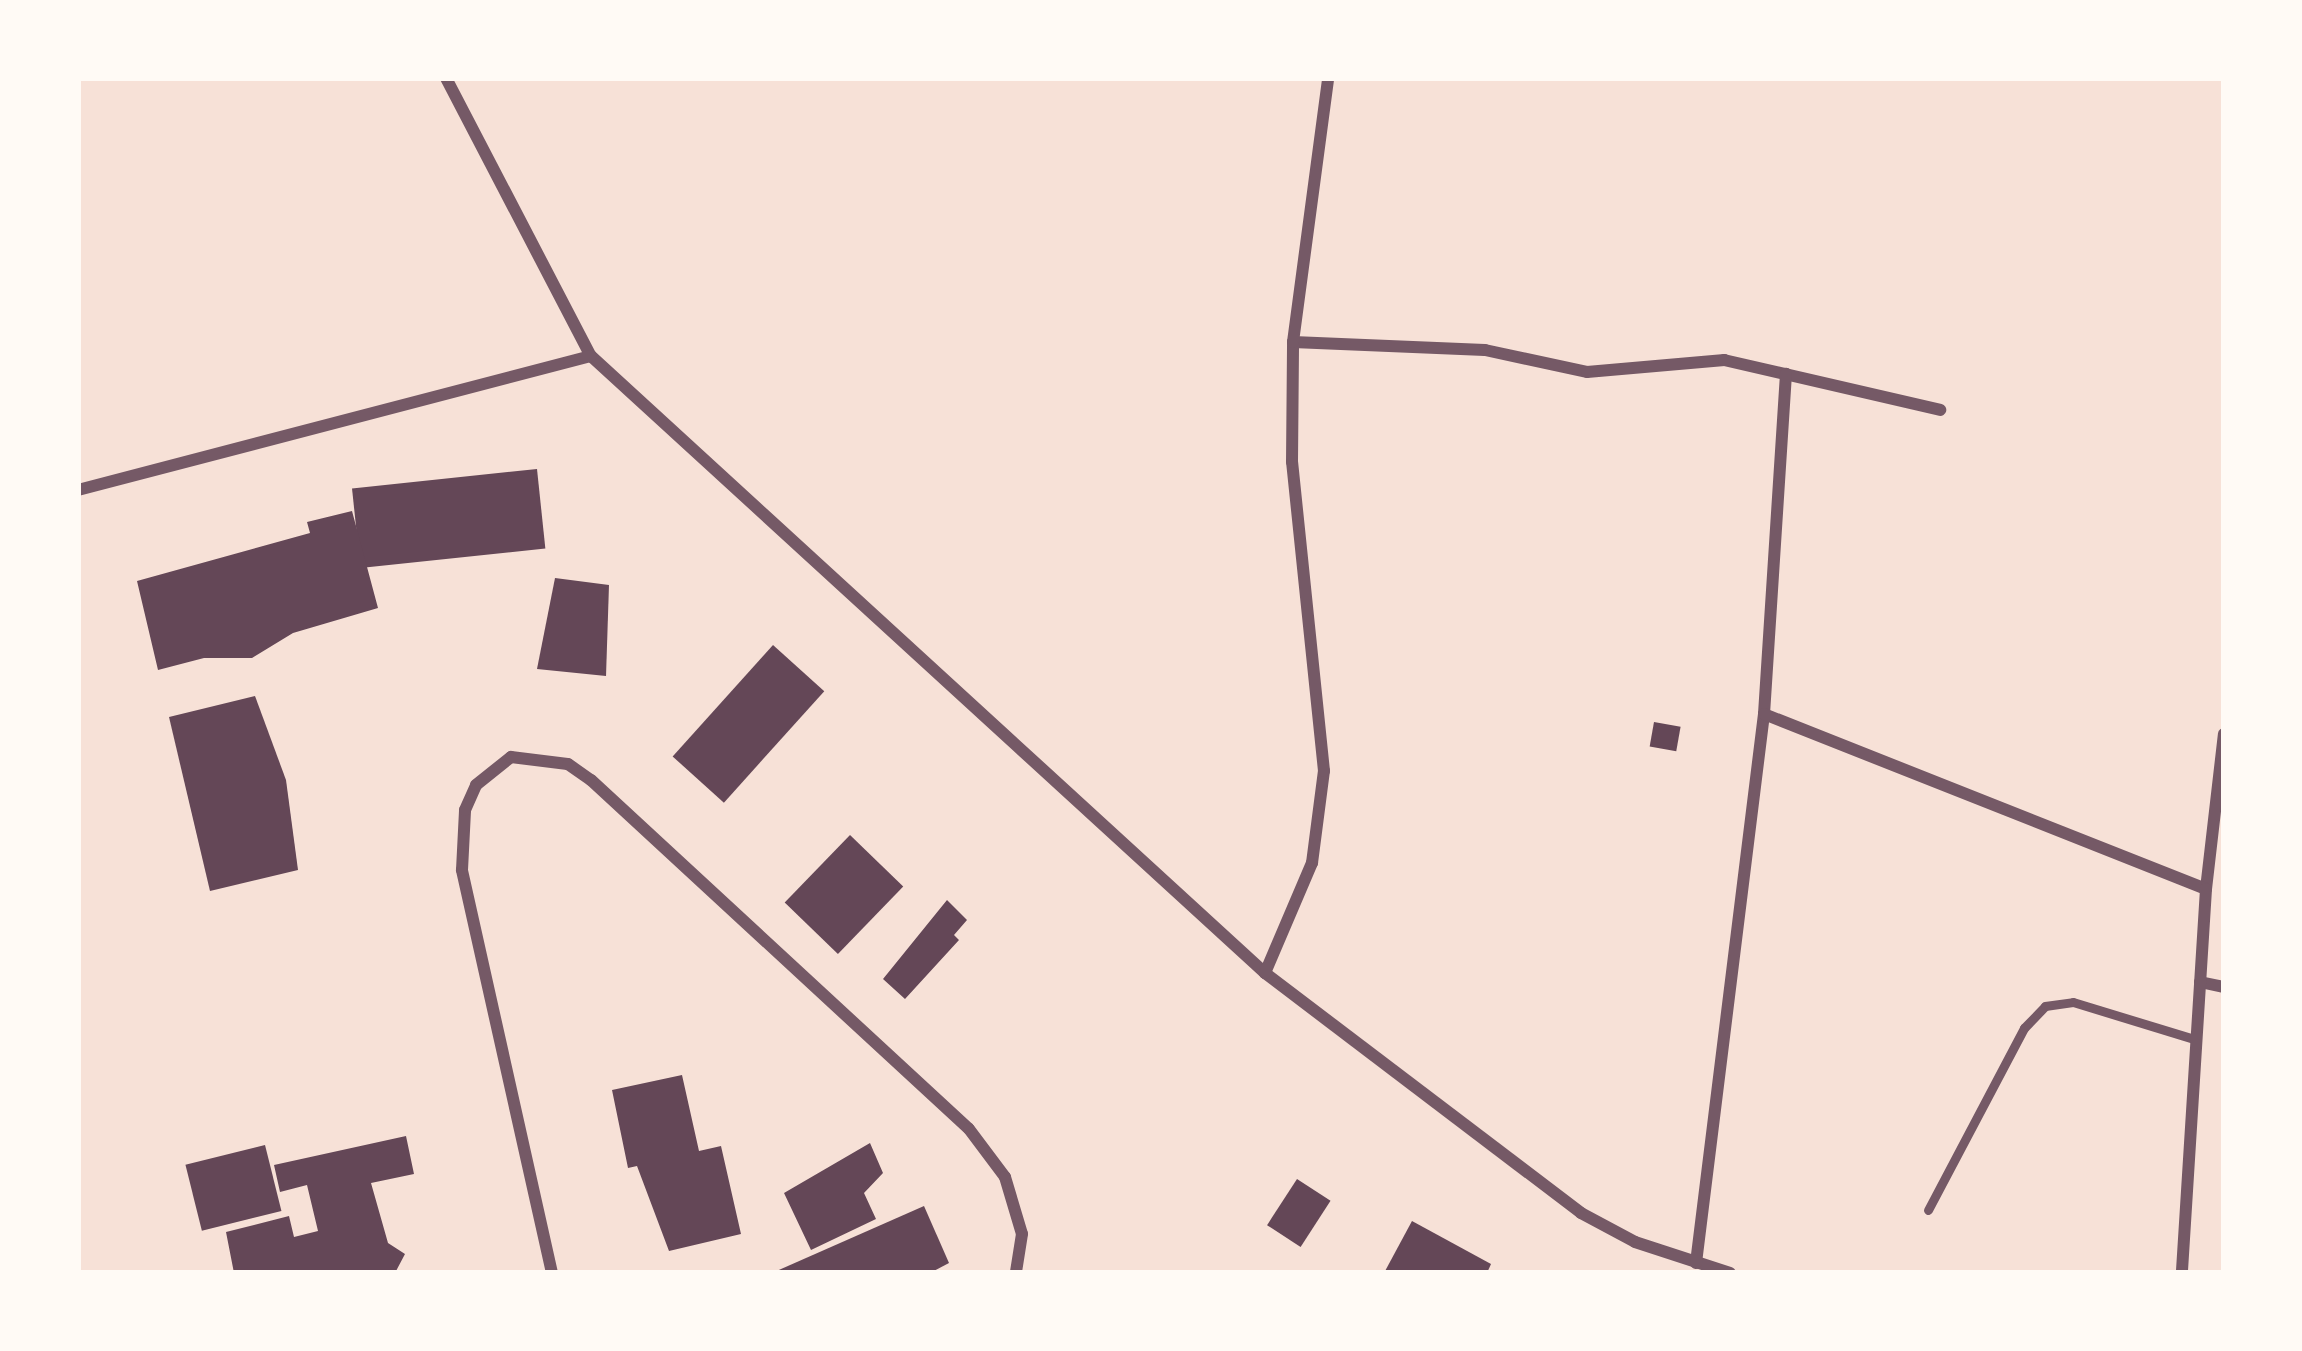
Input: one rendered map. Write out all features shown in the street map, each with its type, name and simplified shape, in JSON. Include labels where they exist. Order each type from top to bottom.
[{"type":"street","points":[[446,78],[591,356],[1264,973],[1581,1213],[1730,1273]]},
{"type":"street","points":[[1264,973],[1312,862],[1324,771],[1292,462],[1293,342],[1328,78]]},
{"type":"street","points":[[1293,342],[1485,350],[1587,372],[1689,360],[1786,374],[1940,410]]},
{"type":"street","points":[[78,490],[591,356]]},
{"type":"street","points":[[1696,1263],[1764,714],[1786,374]]},
{"type":"street","points":[[1764,714],[2206,889]]},
{"type":"street","points":[[2182,1273],[2194,1039],[2224,734]]},
{"type":"street","points":[[553,1273],[462,870],[465,810],[476,785],[512,757],[568,764],[591,780],[969,1129],[1005,1177],[1022,1234],[1016,1273]]},
{"type":"street","points":[[2200,982],[2224,987]]},
{"type":"lane","points":[[1928,1210],[2024,1028],[2045,1006],[2073,1002],[2194,1039]]},
{"type":"building","points":[[537,469],[545,549],[360,568],[352,488]]},
{"type":"building","points":[[352,511],[378,608],[293,633],[252,658],[204,658],[158,670],[137,581],[310,533],[307,522]]},
{"type":"building","points":[[555,578],[609,585],[606,676],[537,669]]},
{"type":"building","points":[[773,645],[824,691],[724,803],[673,756]]},
{"type":"building","points":[[255,696],[286,780],[298,870],[210,891],[169,717]]},
{"type":"building","points":[[1654,722],[1681,727],[1676,751],[1650,747]]},
{"type":"building","points":[[850,835],[903,886],[838,954],[785,903]]},
{"type":"building","points":[[947,900],[967,920],[954,935],[959,940],[905,999],[883,979]]},
{"type":"building","points":[[682,1075],[699,1151],[721,1146],[741,1234],[669,1251],[637,1166],[628,1168],[612,1090]]},
{"type":"building","points":[[406,1136],[414,1174],[371,1183],[388,1243],[405,1254],[395,1273],[234,1273],[226,1232],[289,1216],[294,1237],[318,1231],[307,1185],[280,1192],[274,1165]]},
{"type":"building","points":[[870,1143],[883,1173],[864,1193],[876,1219],[811,1250],[784,1193]]},
{"type":"building","points":[[265,1145],[281,1211],[202,1231],[185,1165]]},
{"type":"building","points":[[1297,1179],[1331,1201],[1301,1247],[1267,1225]]},
{"type":"building","points":[[924,1206],[949,1263],[930,1273],[772,1273]]},
{"type":"building","points":[[1412,1221],[1491,1264],[1487,1273],[1384,1273]]}]
